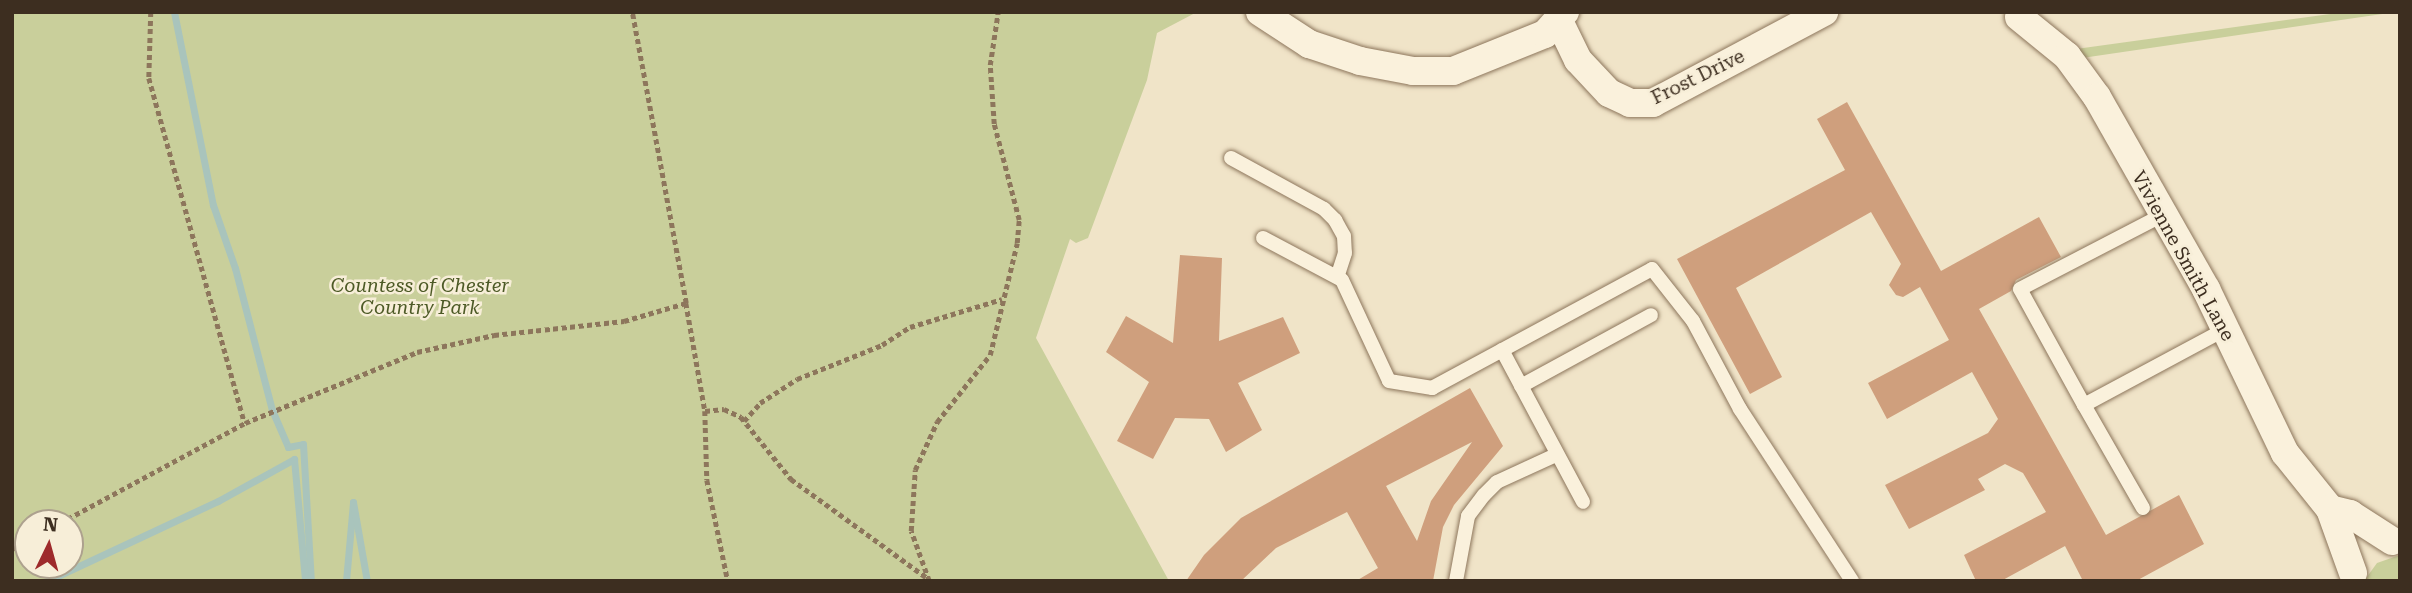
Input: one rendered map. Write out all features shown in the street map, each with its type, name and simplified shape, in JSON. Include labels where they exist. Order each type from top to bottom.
[{"type":"street","points":[[1260,12],[1309,44],[1413,71],[1453,71],[1483,62],[1563,18]]},
{"type":"street","name":"Frost Drive","points":[[1563,18],[1578,60],[1609,93],[1630,103],[1653,103],[1824,12]]},
{"type":"street","name":"Vivienne Smith Lane","points":[[2019,17],[2067,55],[2081,73],[2226,329],[2285,453],[2330,509],[2352,577]]},
{"type":"street","name":"Vivienne Smith Lane","points":[[2330,509],[2350,514],[2396,541]]},
{"type":"street","points":[[2352,577],[2375,546],[2396,541]]},
{"type":"lane","points":[[1231,158],[1324,209],[1335,220],[1343,236],[1345,253],[1337,277]]},
{"type":"lane","points":[[2143,508],[2020,289],[2161,216]]},
{"type":"lane","points":[[1263,238],[1337,277],[1389,381],[1432,388],[1652,269],[1693,321],[1740,409],[1852,581]]},
{"type":"lane","points":[[1521,386],[1651,315]]},
{"type":"lane","points":[[2084,405],[2226,329]]},
{"type":"lane","points":[[1502,350],[1583,502]]},
{"type":"lane","points":[[1456,581],[1468,516],[1484,495],[1497,482],[1556,455]]},
{"type":"path","points":[[151,12],[149,78],[245,423]]},
{"type":"path","points":[[632,12],[705,411],[707,480],[728,581]]},
{"type":"path","points":[[929,580],[911,531],[915,470],[937,422],[990,355],[1019,220],[994,124],[990,65],[998,12]]},
{"type":"path","points":[[744,421],[760,403],[797,379],[882,345],[910,327],[1002,299]]},
{"type":"path","points":[[84,510],[245,423],[417,352],[494,335],[624,321],[686,303]]},
{"type":"path","points":[[705,411],[714,407],[732,410],[791,479],[929,580]]},
{"type":"green space","name":"Countess of Chester Country Park","points":[[12,12],[1197,12],[1157,33],[1147,80],[1088,238],[1076,243],[1070,239],[1036,338],[1169,581],[12,581]]},
{"type":"green space","points":[[2345,12],[2396,12],[2082,58],[2076,49]]},
{"type":"green space","points":[[2400,555],[2400,581],[2364,581],[2377,563]]},
{"type":"building","points":[[1847,102],[1941,271],[2039,217],[2061,257],[2016,280],[2011,291],[1979,309],[2106,535],[2179,495],[2204,544],[2136,581],[2083,581],[2065,546],[2001,581],[1976,581],[1964,555],[2046,512],[2023,473],[2005,464],[1978,479],[1985,490],[1909,529],[1885,485],[1988,433],[1998,419],[1972,372],[1887,419],[1868,383],[1949,340],[1920,287],[1903,297],[1896,295],[1889,285],[1901,264],[1871,212],[1736,288],[1782,377],[1750,394],[1677,259],[1845,170],[1817,119]]},
{"type":"building","points":[[1180,255],[1222,258],[1219,341],[1283,317],[1300,353],[1238,383],[1262,430],[1226,452],[1209,419],[1175,418],[1153,459],[1117,441],[1149,382],[1106,352],[1126,316],[1173,343]]},
{"type":"building","points":[[1470,388],[1503,446],[1454,505],[1443,527],[1433,581],[1356,581],[1378,568],[1347,512],[1276,548],[1241,581],[1186,581],[1204,555],[1241,518]],"holes":[[[1472,442],[1431,501],[1417,541],[1386,486]]]},
{"type":"waterway","points":[[174,12],[213,205],[235,268],[272,410],[288,447],[303,444],[311,581]]},
{"type":"waterway","points":[[47,581],[218,501],[294,459],[305,581]]},
{"type":"waterway","points":[[346,581],[353,502],[367,581]]}]
